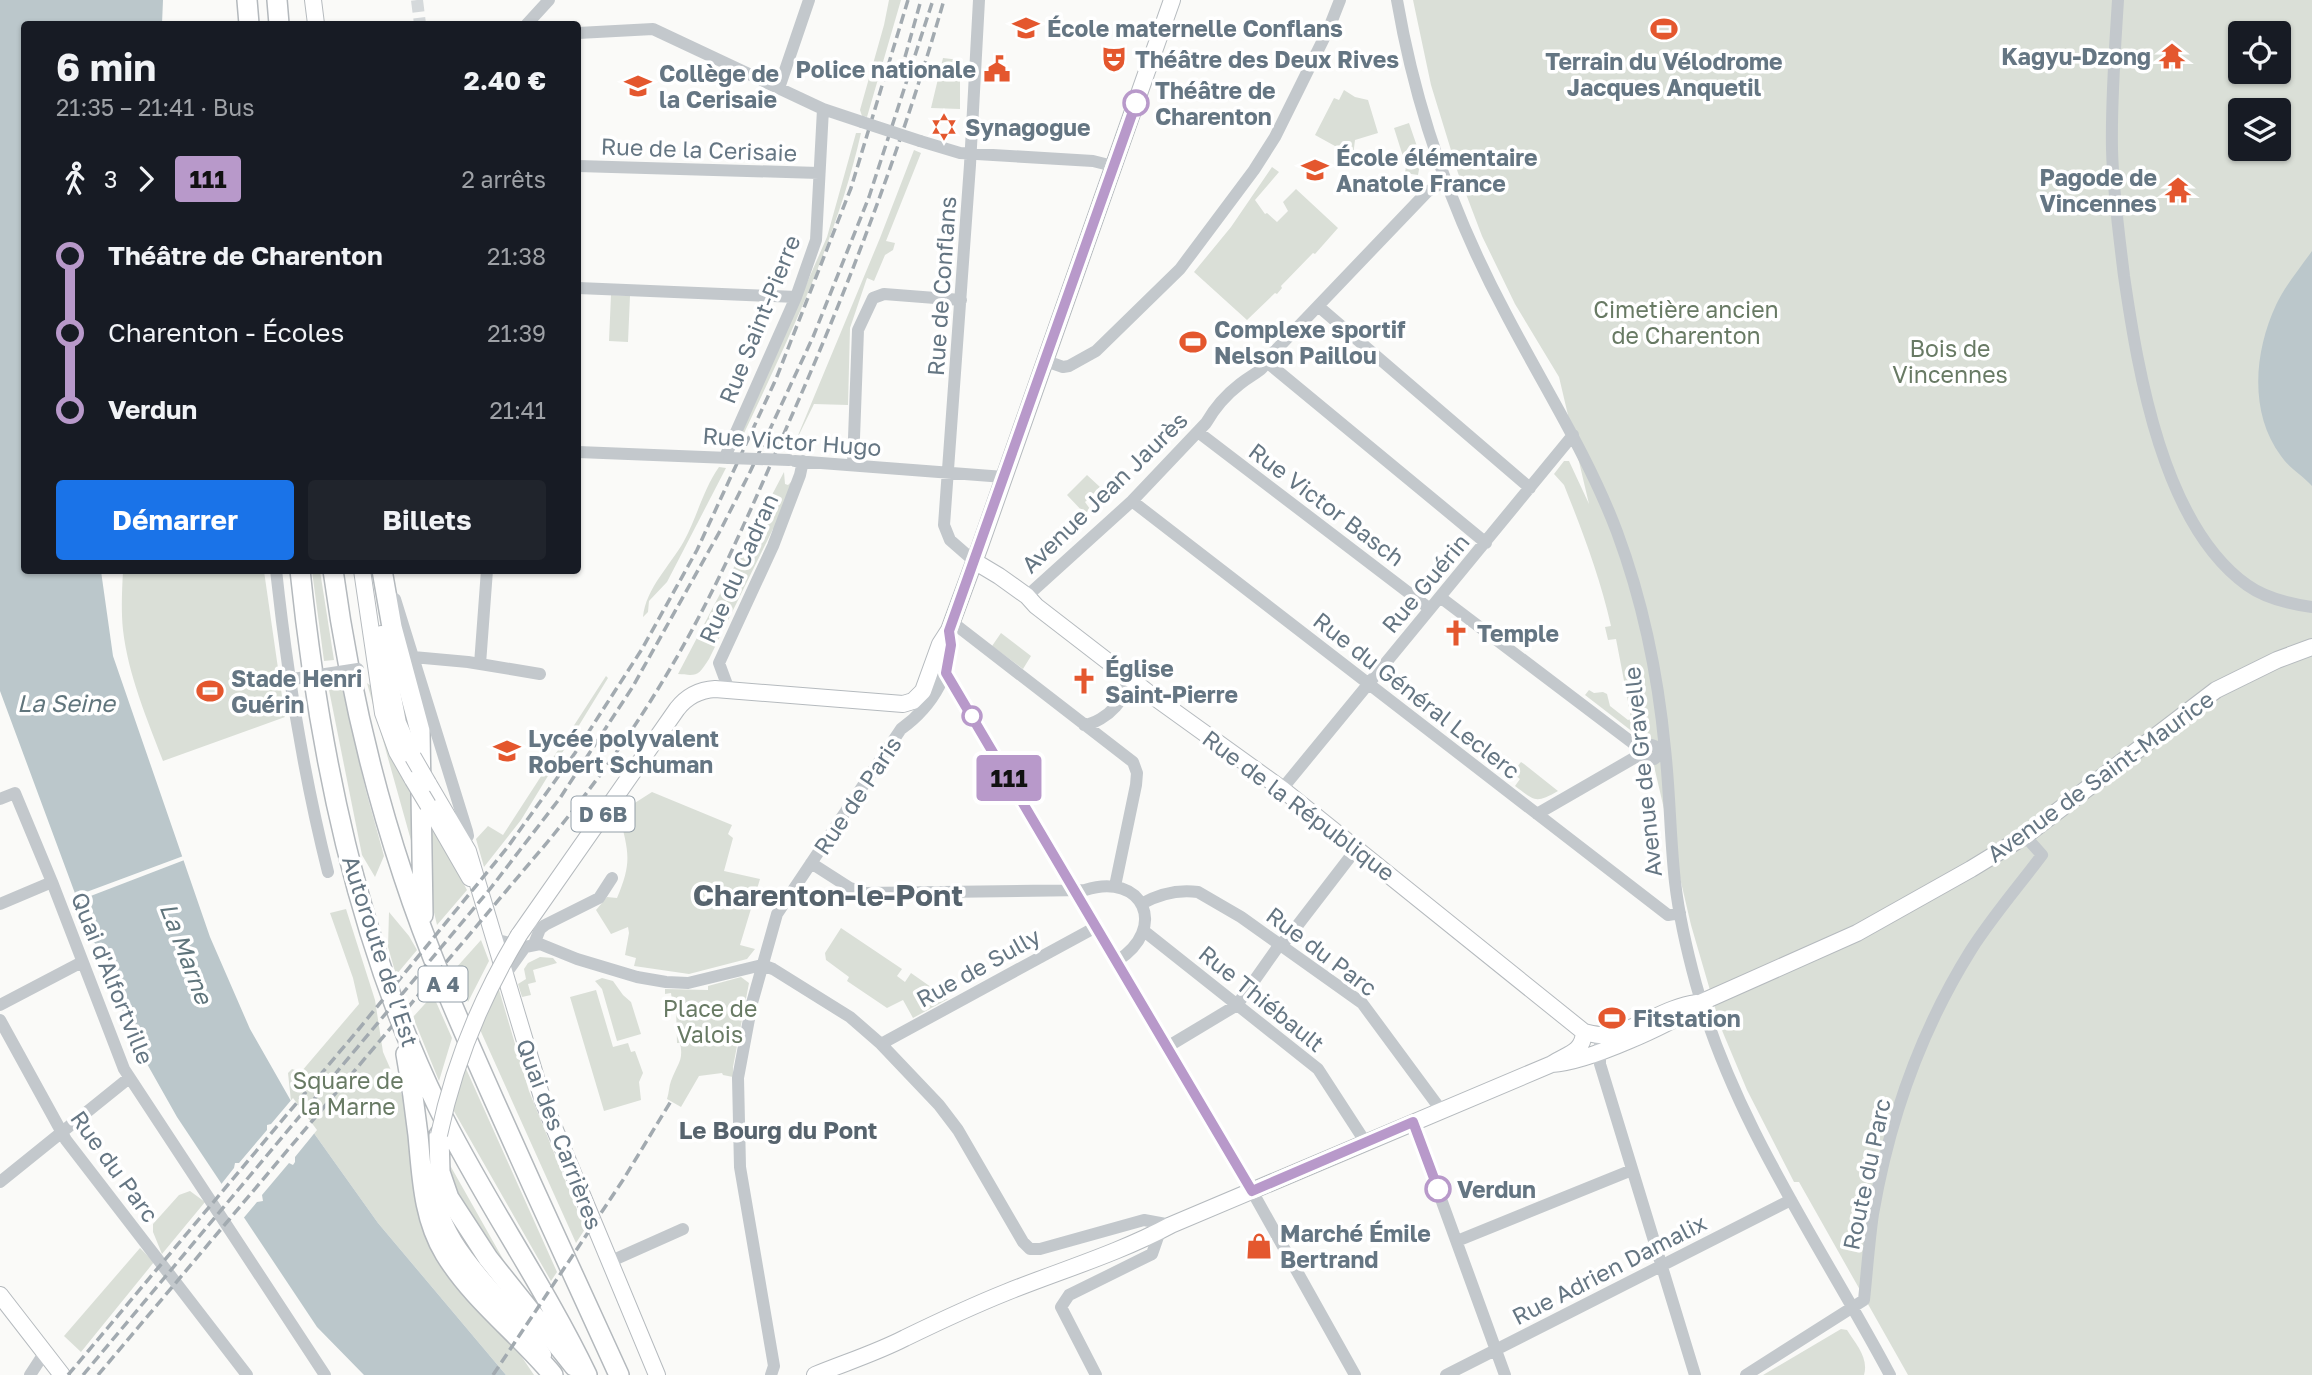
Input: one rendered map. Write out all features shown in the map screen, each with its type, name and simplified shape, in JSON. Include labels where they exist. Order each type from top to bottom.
[{"type":"highway","points":[[247,0],[249,21]]},
{"type":"highway","points":[[277,0],[279,21]]},
{"type":"highway","name":"Autoroute de l’Est","points":[[300,574],[309,651],[334,790],[367,919],[400,1019],[455,1141],[587,1375]]},
{"type":"highway","name":"Autoroute de l’Est","points":[[334,574],[362,728],[392,840],[424,934],[488,1087],[619,1375]]},
{"type":"highway","points":[[385,574],[392,627],[420,732],[424,934]]},
{"type":"highway","points":[[400,1019],[415,1108],[423,1189],[437,1239],[464,1280],[554,1375]]},
{"type":"highway","points":[[437,1145],[440,1172],[449,1198],[463,1222],[488,1258],[581,1375]]},
{"type":"main road","points":[[305,0],[307,21]]},
{"type":"main road","points":[[313,0],[316,21]]},
{"type":"main road","name":"Rue de Paris","points":[[950,626],[1172,0]]},
{"type":"main road","name":"Rue de la République","points":[[974,561],[1027,596],[1124,673],[1282,789],[1584,1032]]},
{"type":"main road","name":"Quai des Carrières","points":[[362,574],[372,666],[389,733],[464,842],[470,856],[477,888],[543,1101],[657,1375]]},
{"type":"main road","name":"Quai des Carrières","points":[[368,574],[372,666],[413,757],[428,805],[477,888]]},
{"type":"main road","name":"D 6B","points":[[554,1375],[514,1313],[460,1254],[439,1214],[432,1185],[431,1172],[450,1087],[470,1029],[496,972],[526,942],[682,702],[706,690],[729,690],[908,703],[922,691],[950,626]]},
{"type":"main road","name":"Avenue de Saint-Maurice","points":[[1702,1002],[1857,933],[1971,870],[2025,836],[2216,690],[2277,660],[2312,647]]},
{"type":"main road","points":[[815,1375],[1552,1064],[1579,1050],[1584,1032],[1613,1034],[1679,1005],[1702,1002]]},
{"type":"main road","points":[[1552,1064],[1569,1062],[1683,1015],[1702,1002]]},
{"type":"main road","points":[[0,1296],[62,1375]]},
{"type":"street","points":[[530,21],[549,0]]},
{"type":"street","points":[[779,88],[808,0]]},
{"type":"street","name":"Rue de Conflans","points":[[974,561],[950,540],[944,525],[979,0]]},
{"type":"street","points":[[1046,360],[1063,367],[1069,366],[1096,351],[1180,269],[1275,137],[1340,0]]},
{"type":"street","name":"Avenue de Gravelle","points":[[1397,0],[1407,56],[1445,181],[1505,313],[1573,435],[1616,530],[1639,601],[1658,689],[1680,913],[1702,1002],[1742,1104],[1885,1372]]},
{"type":"street","points":[[2118,0],[2112,148],[2115,209],[2134,347],[2154,427],[2180,496],[2200,533],[2221,561],[2247,585],[2267,596],[2312,607]]},
{"type":"street","points":[[581,33],[653,29],[823,109],[947,150],[1093,161],[1113,166]]},
{"type":"street","name":"Rue Saint-Pierre","points":[[727,457],[796,297],[816,240],[823,109]]},
{"type":"street","name":"Rue de la Cerisaie","points":[[581,166],[819,173]]},
{"type":"street","name":"Avenue Jean Jaurès","points":[[1027,596],[1132,501],[1198,432],[1212,412],[1242,382],[1264,367],[1272,354],[1427,192],[1445,181]]},
{"type":"street","points":[[581,288],[796,297]]},
{"type":"street","points":[[853,465],[858,330],[873,298],[884,294],[961,300]]},
{"type":"street","points":[[1318,306],[1530,488]]},
{"type":"street","points":[[1264,367],[1486,543]]},
{"type":"street","name":"Rue Victor Basch","points":[[1198,432],[1430,609]]},
{"type":"street","name":"Rue Guérin","points":[[1282,789],[1573,435]]},
{"type":"street","name":"Rue Victor Hugo","points":[[581,452],[789,460],[1004,477]]},
{"type":"street","name":"Rue du Cadran","points":[[729,690],[719,663],[773,546],[803,461]]},
{"type":"street","name":"Rue du Général Leclerc","points":[[1132,501],[1668,915],[1680,913]]},
{"type":"street","points":[[276,574],[291,679],[328,873]]},
{"type":"street","name":"Quai des Carrières","points":[[385,574],[467,831],[464,842]]},
{"type":"street","points":[[480,664],[487,574]]},
{"type":"street","points":[[1440,597],[1637,752],[1654,759],[1665,750]]},
{"type":"street","points":[[950,626],[1133,762],[1136,767],[1136,785],[1115,886]]},
{"type":"street","name":"Rue de Paris","points":[[771,1375],[774,1366],[740,1167],[737,1078],[762,965],[777,914],[901,729],[920,716],[946,673],[951,645],[950,626]]},
{"type":"street","points":[[413,657],[540,674]]},
{"type":"street","points":[[291,679],[372,666]]},
{"type":"street","points":[[946,673],[1252,1191],[1355,1375]]},
{"type":"street","points":[[1084,725],[1099,722],[1109,715],[1124,692],[1124,673]]},
{"type":"street","points":[[1537,814],[1637,752]]},
{"type":"street","name":"Quai d'Alfortville","points":[[0,799],[15,793],[129,1078],[325,1375]]},
{"type":"street","name":"Route du Parc","points":[[1853,1308],[1864,1300],[1873,1214],[1890,1136],[1915,1060],[1943,999],[1972,948],[2042,855],[2025,836]]},
{"type":"street","points":[[1167,1047],[1237,1005],[1280,944],[1287,939],[1357,848]]},
{"type":"street","points":[[811,863],[850,888],[864,893],[1085,890],[1103,885],[1115,886],[1131,893],[1140,904],[1145,918],[1144,931],[1138,944],[1117,961]]},
{"type":"street","points":[[505,975],[526,942],[540,929],[598,898],[612,878]]},
{"type":"street","points":[[0,904],[52,882]]},
{"type":"street","name":"Rue du Parc","points":[[1140,904],[1164,893],[1198,892],[1241,917],[1362,1003],[1441,1110]]},
{"type":"street","name":"Rue de Sully","points":[[881,1044],[1096,927]]},
{"type":"street","name":"Rue Thiébault","points":[[1144,931],[1318,1069],[1366,1143]]},
{"type":"street","points":[[494,939],[547,946],[578,959],[638,977],[666,982],[688,983],[762,965],[774,969],[850,1017],[881,1044],[939,1105],[954,1125],[1023,1242],[1030,1249],[1040,1249],[1144,1220],[1166,1228],[1152,1254],[1063,1300],[1061,1307],[1096,1375]]},
{"type":"street","points":[[0,1005],[82,962]]},
{"type":"street","name":"Rue du Parc","points":[[0,1020],[66,1140],[247,1375]]},
{"type":"street","points":[[1613,1034],[1600,1043],[1595,1051],[1695,1375]]},
{"type":"street","points":[[0,1182],[129,1078]]},
{"type":"street","points":[[1413,1122],[1505,1375]]},
{"type":"street","points":[[1457,1241],[1632,1171]]},
{"type":"street","name":"Rue Adrien Damalix","points":[[1446,1375],[1791,1200]]},
{"type":"street","points":[[609,1262],[683,1229]]},
{"type":"street","points":[[1746,1375],[1853,1308]]},
{"type":"street","points":[[30,1375],[45,1352]]},
{"type":"green space","points":[[889,0],[901,0],[867,117],[862,116],[860,110]]},
{"type":"green space","name":"Bois de Vincennes","points":[[1413,0],[2312,0],[2312,1375],[1908,1375],[1799,1182],[1794,1182],[1747,1090],[1721,1028],[1691,925],[1647,736],[1642,739],[1585,695],[1589,690],[1607,694],[1610,706],[1628,720],[1631,719],[1627,696],[1630,694],[1626,691],[1616,639],[1608,640],[1605,627],[1611,626],[1596,572],[1564,485],[1554,474],[1564,461],[1569,461],[1589,504],[1559,377],[1515,304],[1482,236],[1458,173],[1431,85]]},
{"type":"green space","points":[[943,58],[960,60],[960,109],[931,108]]},
{"type":"green space","points":[[1344,90],[1355,97],[1368,100],[1378,133],[1355,140],[1353,156],[1315,135],[1334,98],[1339,100]]},
{"type":"green space","points":[[1409,123],[1421,158],[1418,175],[1405,173],[1406,166],[1394,128]]},
{"type":"green space","points":[[856,133],[861,133],[850,174],[808,294],[737,448],[735,447],[827,237]]},
{"type":"green space","points":[[914,150],[921,153],[886,241],[895,243],[893,250],[885,255],[874,281],[867,278],[850,328],[848,405],[814,404],[794,445],[880,238]]},
{"type":"green space","points":[[1272,167],[1279,172],[1255,200],[1265,214],[1277,222],[1288,211],[1283,202],[1296,189],[1338,228],[1281,286],[1277,294],[1247,320],[1194,272],[1231,227]]},
{"type":"green space","points":[[611,295],[630,296],[628,342],[609,341]]},
{"type":"green space","points":[[719,467],[726,468],[667,582],[649,601],[648,612],[643,617],[649,596],[684,541]]},
{"type":"green space","points":[[784,472],[785,484],[788,485],[795,478],[777,528],[773,529],[709,659],[697,674],[678,674]]},
{"type":"green space","points":[[1087,475],[1100,487],[1085,502],[1090,509],[1085,514],[1067,495]]},
{"type":"green space","name":"Stade Henri Guérin","points":[[123,574],[264,574],[285,717],[163,761],[129,663],[122,615]]},
{"type":"green space","points":[[312,574],[320,574],[334,660],[324,661]]},
{"type":"green space","points":[[1001,633],[1031,656],[1023,669],[992,646]]},
{"type":"green space","points":[[606,676],[608,678],[521,820],[484,867],[476,839],[488,826],[503,835]]},
{"type":"green space","points":[[340,678],[384,856],[375,877],[362,855],[327,680]]},
{"type":"green space","points":[[367,683],[374,688],[413,793],[415,849],[412,844]]},
{"type":"green space","points":[[1521,762],[1558,791],[1535,799],[1515,786],[1520,779],[1512,773]]},
{"type":"green space","points":[[652,792],[732,825],[728,834],[733,838],[724,871],[760,879],[740,945],[755,949],[747,959],[689,974],[634,966],[636,958],[625,955],[628,927],[611,934],[596,910],[607,897],[617,898],[625,874],[627,847],[619,813]]},
{"type":"green space","points":[[425,813],[467,890],[437,925],[426,879]]},
{"type":"green space","name":"Square de la Marne","points":[[346,909],[375,1000],[383,1052],[404,1100],[414,1171],[507,1335],[534,1375],[506,1375],[378,1223],[291,1101],[288,1073],[292,1069],[301,1072],[359,1004],[353,978],[330,913]]},
{"type":"green space","points":[[389,912],[417,950],[396,975],[388,947]]},
{"type":"green space","points":[[841,928],[902,969],[897,976],[905,982],[911,973],[948,999],[913,1018],[903,1000],[887,1008],[847,981],[849,977],[826,960],[825,953]]},
{"type":"green space","points":[[481,940],[489,961],[468,1002],[455,969]]},
{"type":"green space","points":[[540,957],[553,958],[557,963],[533,970],[536,982],[528,984],[531,995],[522,997],[518,984],[526,979],[524,969],[528,963]]},
{"type":"green space","name":"Place de Valois","points":[[741,977],[749,983],[733,1077],[722,1073],[699,1076],[681,1107],[667,1099],[681,1054],[680,1043],[677,1043],[676,1007],[673,1007],[671,993],[665,994],[665,989],[708,990],[708,986]]},
{"type":"green space","points":[[602,978],[613,981],[631,1002],[641,1034],[617,1041],[602,989],[595,981]]},
{"type":"green space","points":[[497,983],[529,1091],[585,1229],[576,1243],[477,1023]]},
{"type":"green space","points":[[596,990],[613,1047],[628,1043],[631,1052],[635,1051],[643,1073],[639,1082],[641,1100],[604,1111],[570,997]]},
{"type":"green space","points":[[433,995],[452,1038],[439,1081],[413,1017]]},
{"type":"green space","points":[[463,1062],[557,1272],[551,1281],[451,1106]]},
{"type":"green space","points":[[442,1151],[525,1298],[466,1219]]},
{"type":"green space","points":[[190,1191],[205,1202],[162,1254],[153,1232],[153,1224],[179,1195]]},
{"type":"green space","points":[[140,1248],[154,1262],[81,1352],[64,1336]]},
{"type":"green space","points":[[1841,1329],[1847,1330],[1861,1351],[1865,1363],[1864,1375],[1763,1375]]},
{"type":"water","name":"La Seine","points":[[0,0],[163,0],[162,21],[21,21],[21,574],[101,574],[113,656],[210,937],[250,1029],[291,1101],[378,1223],[506,1375],[364,1375],[317,1327],[177,1117],[142,1055],[110,982],[109,959],[93,942],[0,691]]},
{"type":"water","points":[[2312,251],[2312,486],[2285,461],[2271,439],[2264,421],[2258,382],[2263,342],[2276,305]]},
{"type":"pier","points":[[186,855],[187,859],[75,902],[73,897]]},
{"type":"pier","points":[[293,1098],[317,1130],[295,1157],[293,1165],[289,1163],[262,1195],[263,1201],[257,1202],[241,1221],[219,1187],[235,1163],[239,1163],[267,1130],[267,1125],[271,1124]]},
{"type":"tunnel","points":[[417,0],[420,21]]},
{"type":"railway","points":[[68,1375],[507,848],[575,753],[642,649],[697,550],[776,379],[851,188],[908,0]]},
{"type":"railway","points":[[905,57],[921,0]]},
{"type":"railway","points":[[83,1375],[490,889],[560,798],[632,688],[720,531],[813,337],[869,197],[933,0]]},
{"type":"railway","points":[[98,1375],[550,839],[610,761],[651,700],[715,585],[746,521],[811,370],[893,161],[944,0]]},
{"type":"railway","points":[[493,1375],[623,1180],[671,1101]]},
{"type":"bus line","name":"111","points":[[1136,103],[949,631],[951,645],[946,673],[1252,1191],[1413,1122],[1438,1189]]},
{"type":"place","name":"École maternelle Conflans","points":[[1026,28]]},
{"type":"place","name":"Terrain du Vélodrome Jacques Anquetil","points":[[1664,29]]},
{"type":"place","name":"Kagyu-Dzong","points":[[2172,56]]},
{"type":"place","name":"Théâtre des Deux Rives","points":[[1114,59]]},
{"type":"place","name":"Police nationale","points":[[997,69]]},
{"type":"place","name":"Collège de la Cerisaie","points":[[638,86]]},
{"type":"place","name":"Théâtre de Charenton","points":[[1136,103]]},
{"type":"place","name":"Synagogue","points":[[944,127]]},
{"type":"place","name":"École élémentaire Anatole France","points":[[1315,170]]},
{"type":"place","name":"Pagode de Vincennes","points":[[2178,190]]},
{"type":"place","name":"Complexe sportif Nelson Paillou","points":[[1193,342]]},
{"type":"place","name":"Temple","points":[[1456,633]]},
{"type":"place","name":"Église Saint-Pierre","points":[[1084,681]]},
{"type":"place","name":"Stade Henri Guérin","points":[[210,691]]},
{"type":"place","name":"Lycée polyvalent Robert Schuman","points":[[507,751]]},
{"type":"place","name":"Fitstation","points":[[1612,1018]]},
{"type":"place","name":"Verdun","points":[[1438,1189]]},
{"type":"place","name":"Marché Émile Bertrand","points":[[1259,1246]]},
{"type":"district","name":"Charenton-le-Pont","points":[[828,895]]},
{"type":"district","name":"Le Bourg du Pont","points":[[778,1129]]},
{"type":"park label","name":"Cimetière ancien de Charenton","points":[[1686,322]]},
{"type":"water label","name":"La Marne","points":[[187,953]]}]
